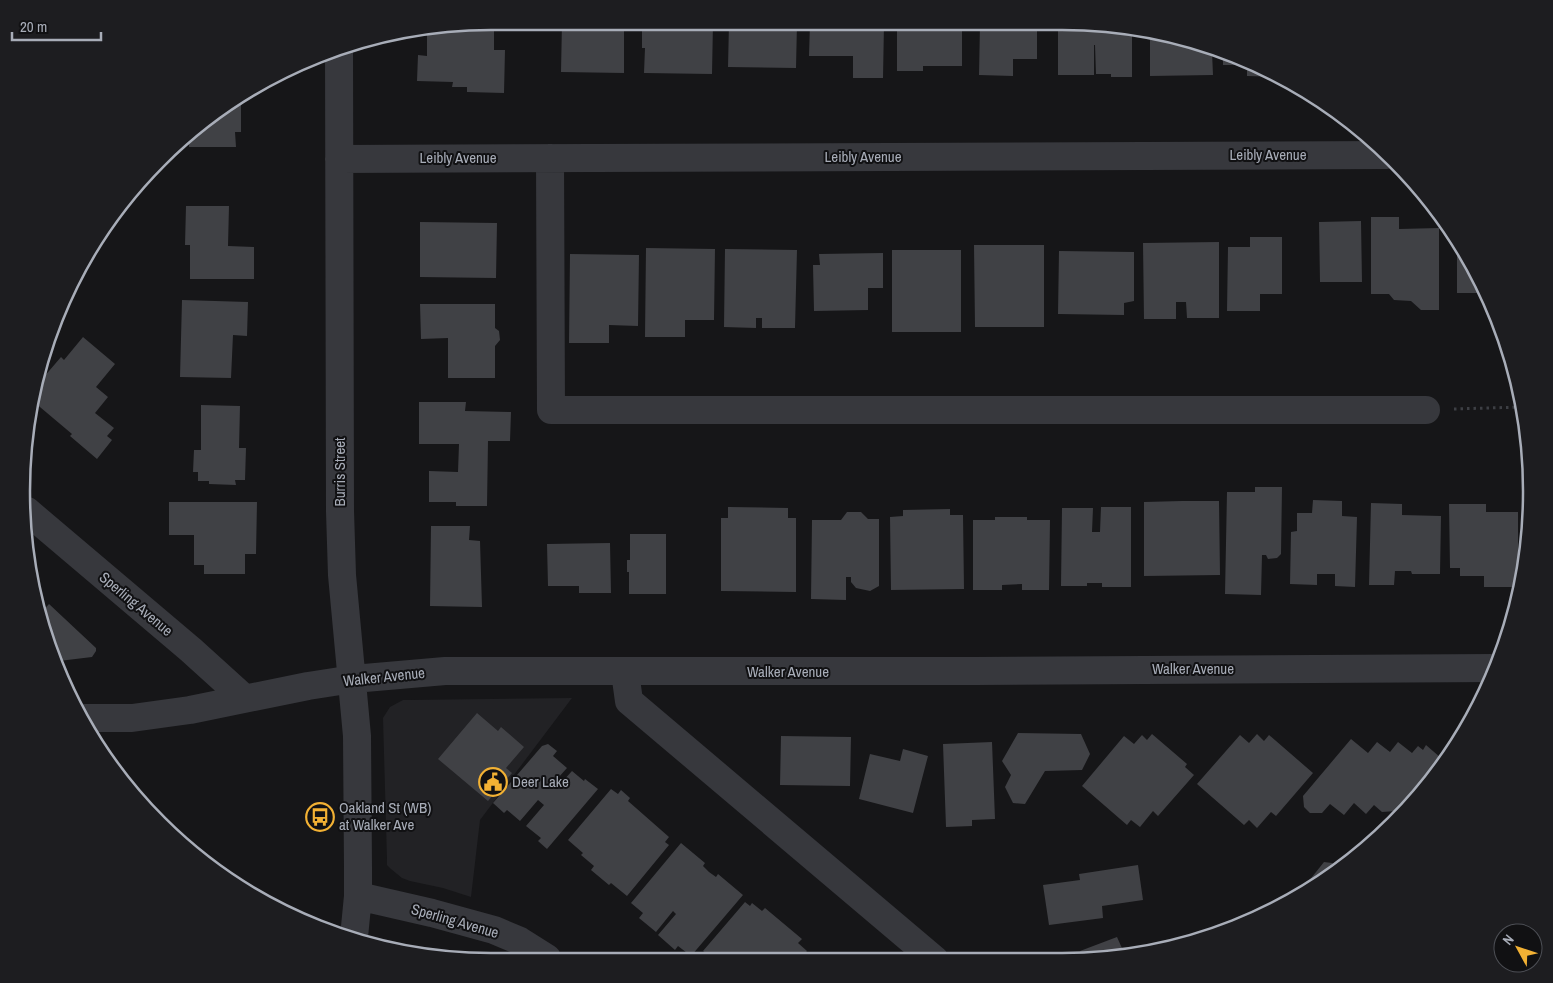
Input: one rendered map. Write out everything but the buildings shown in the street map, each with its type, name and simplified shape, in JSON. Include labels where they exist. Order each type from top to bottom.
[{"type":"street","name":"Burris Street","points":[[339,56],[340,511],[342,575],[357,720],[359,795],[358,896],[354,932]]},
{"type":"street","name":"Leibly Avenue","points":[[339,159],[1377,155]]},
{"type":"street","points":[[550,158],[551,410],[1426,410]]},
{"type":"street","name":"Sperling Avenue","points":[[31,514],[244,698]]},
{"type":"street","name":"Walker Avenue","points":[[90,718],[132,718],[190,710],[244,698],[353,679],[445,671],[626,672],[1488,668]]},
{"type":"street","points":[[626,672],[629,701],[927,953]]},
{"type":"street","name":"Sperling Avenue","points":[[358,896],[432,912],[494,930],[520,941],[539,953]]},
{"type":"path","points":[[1426,410],[1515,407]]},
{"type":"shaded area","points":[[572,698],[480,820],[471,897],[402,878],[387,865],[383,718],[390,707],[403,700]]},
{"type":"place","name":"Deer Lake","points":[[493,782]]},
{"type":"place","name":"Oakland St (WB) at Walker Ave","points":[[320,817]]}]
